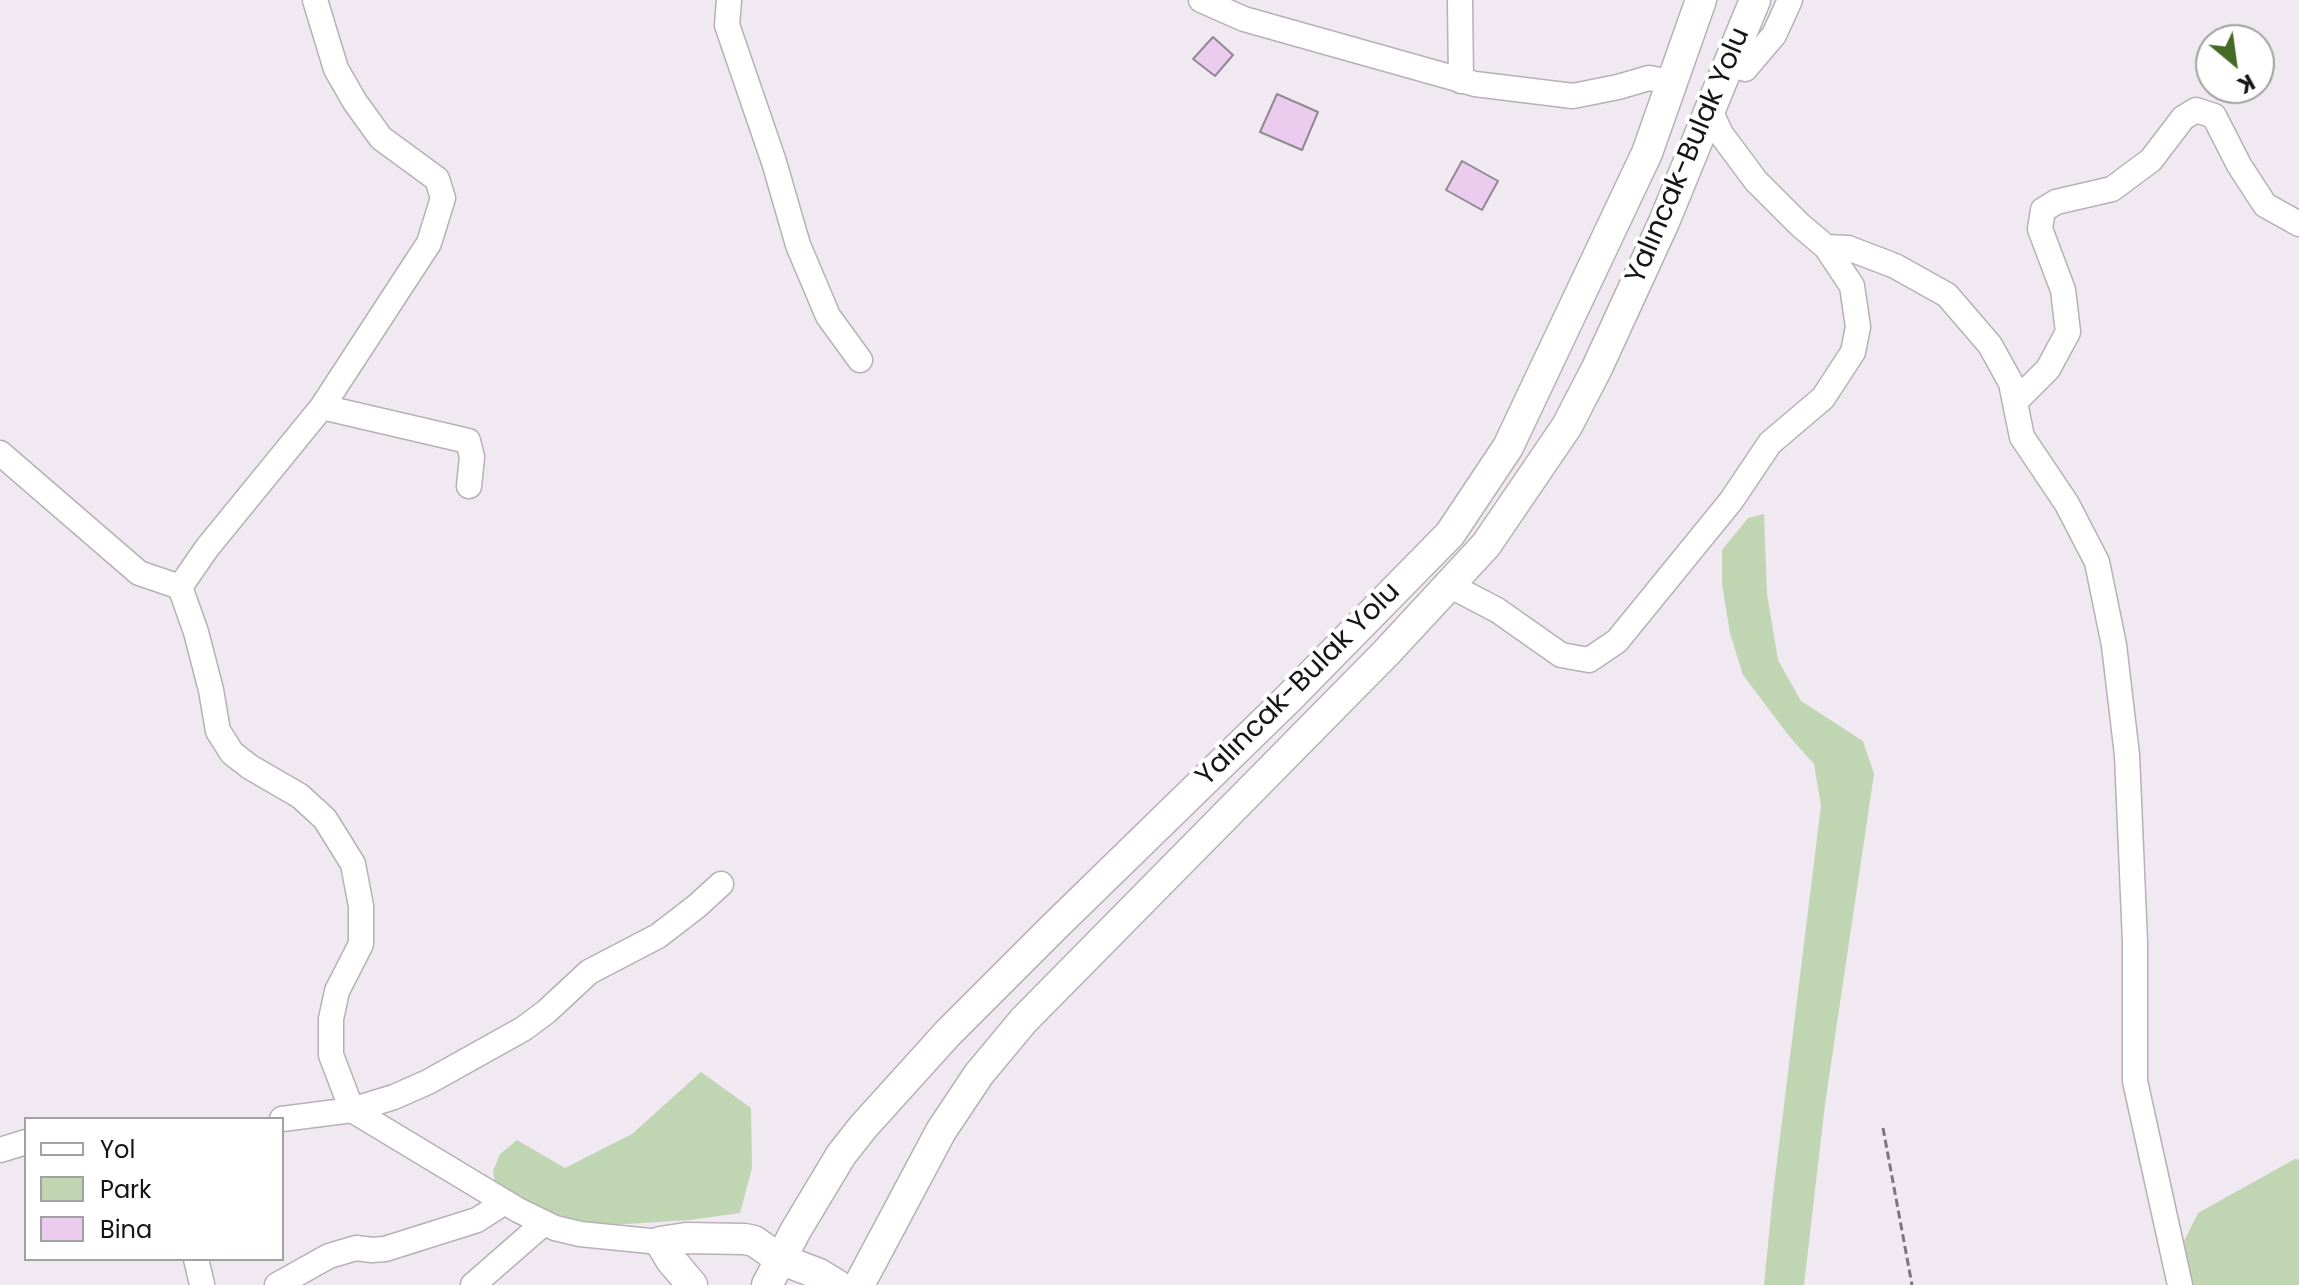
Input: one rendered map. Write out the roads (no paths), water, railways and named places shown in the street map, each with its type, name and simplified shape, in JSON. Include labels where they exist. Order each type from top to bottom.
[{"type":"main road","name":"Yalıncak-Bulak Yolu","points":[[774,1272],[848,1146],[948,1033],[1289,698],[1450,534],[1508,447],[1647,153],[1701,0]]},
{"type":"main road","name":"Yalıncak-Bulak Yolu","points":[[859,1285],[941,1131],[979,1074],[1015,1031],[1386,653],[1486,545],[1567,426],[1597,368],[1664,222],[1755,0]]},
{"type":"main road","points":[[684,1281],[660,1242],[686,1238],[754,1241],[774,1272],[819,1274],[837,1285]]},
{"type":"street","points":[[180,587],[207,548],[322,407],[429,243],[443,198],[437,179],[381,138],[355,102],[336,69],[315,0]]},
{"type":"street","points":[[729,0],[727,25],[774,162],[798,245],[828,316],[860,360]]},
{"type":"street","points":[[1201,0],[1244,19],[1475,84],[1573,96],[1649,78],[1672,82]]},
{"type":"street","points":[[1460,0],[1461,81]]},
{"type":"street","points":[[1745,69],[1774,35],[1790,0]]},
{"type":"street","points":[[1449,585],[1497,610],[1561,655],[1589,660],[1617,641],[1731,501],[1770,443],[1823,398],[1853,352],[1858,327],[1852,286],[1826,247],[1756,181],[1721,134],[1710,110]]},
{"type":"street","points":[[2015,402],[2048,369],[2068,332],[2063,290],[2040,229],[2043,210],[2056,202],[2112,189],[2151,160],[2183,118],[2196,110],[2214,116],[2239,165],[2265,205],[2299,224]]},
{"type":"street","points":[[1826,247],[1848,248],[1895,266],[1947,295],[1990,345],[2011,383],[2022,437],[2067,504],[2097,562],[2114,645],[2128,771],[2135,942],[2135,1081],[2180,1285]]},
{"type":"street","points":[[322,407],[468,441],[472,457],[469,486]]},
{"type":"street","points":[[0,453],[139,573],[180,587]]},
{"type":"street","points":[[180,587],[196,632],[218,731],[232,753],[300,796],[325,819],[353,864],[361,906],[361,944],[337,991],[331,1019],[331,1055],[352,1110],[505,1202],[555,1228],[580,1234],[660,1242]]},
{"type":"street","points":[[284,1119],[352,1110],[428,1082],[523,1029],[589,972],[658,936],[721,884]]},
{"type":"street","points":[[0,1150],[24,1143]]},
{"type":"street","points":[[277,1285],[329,1256],[356,1248],[385,1249],[477,1220],[505,1202]]},
{"type":"street","points":[[473,1285],[544,1223]]},
{"type":"street","points":[[196,1261],[202,1284]]}]
